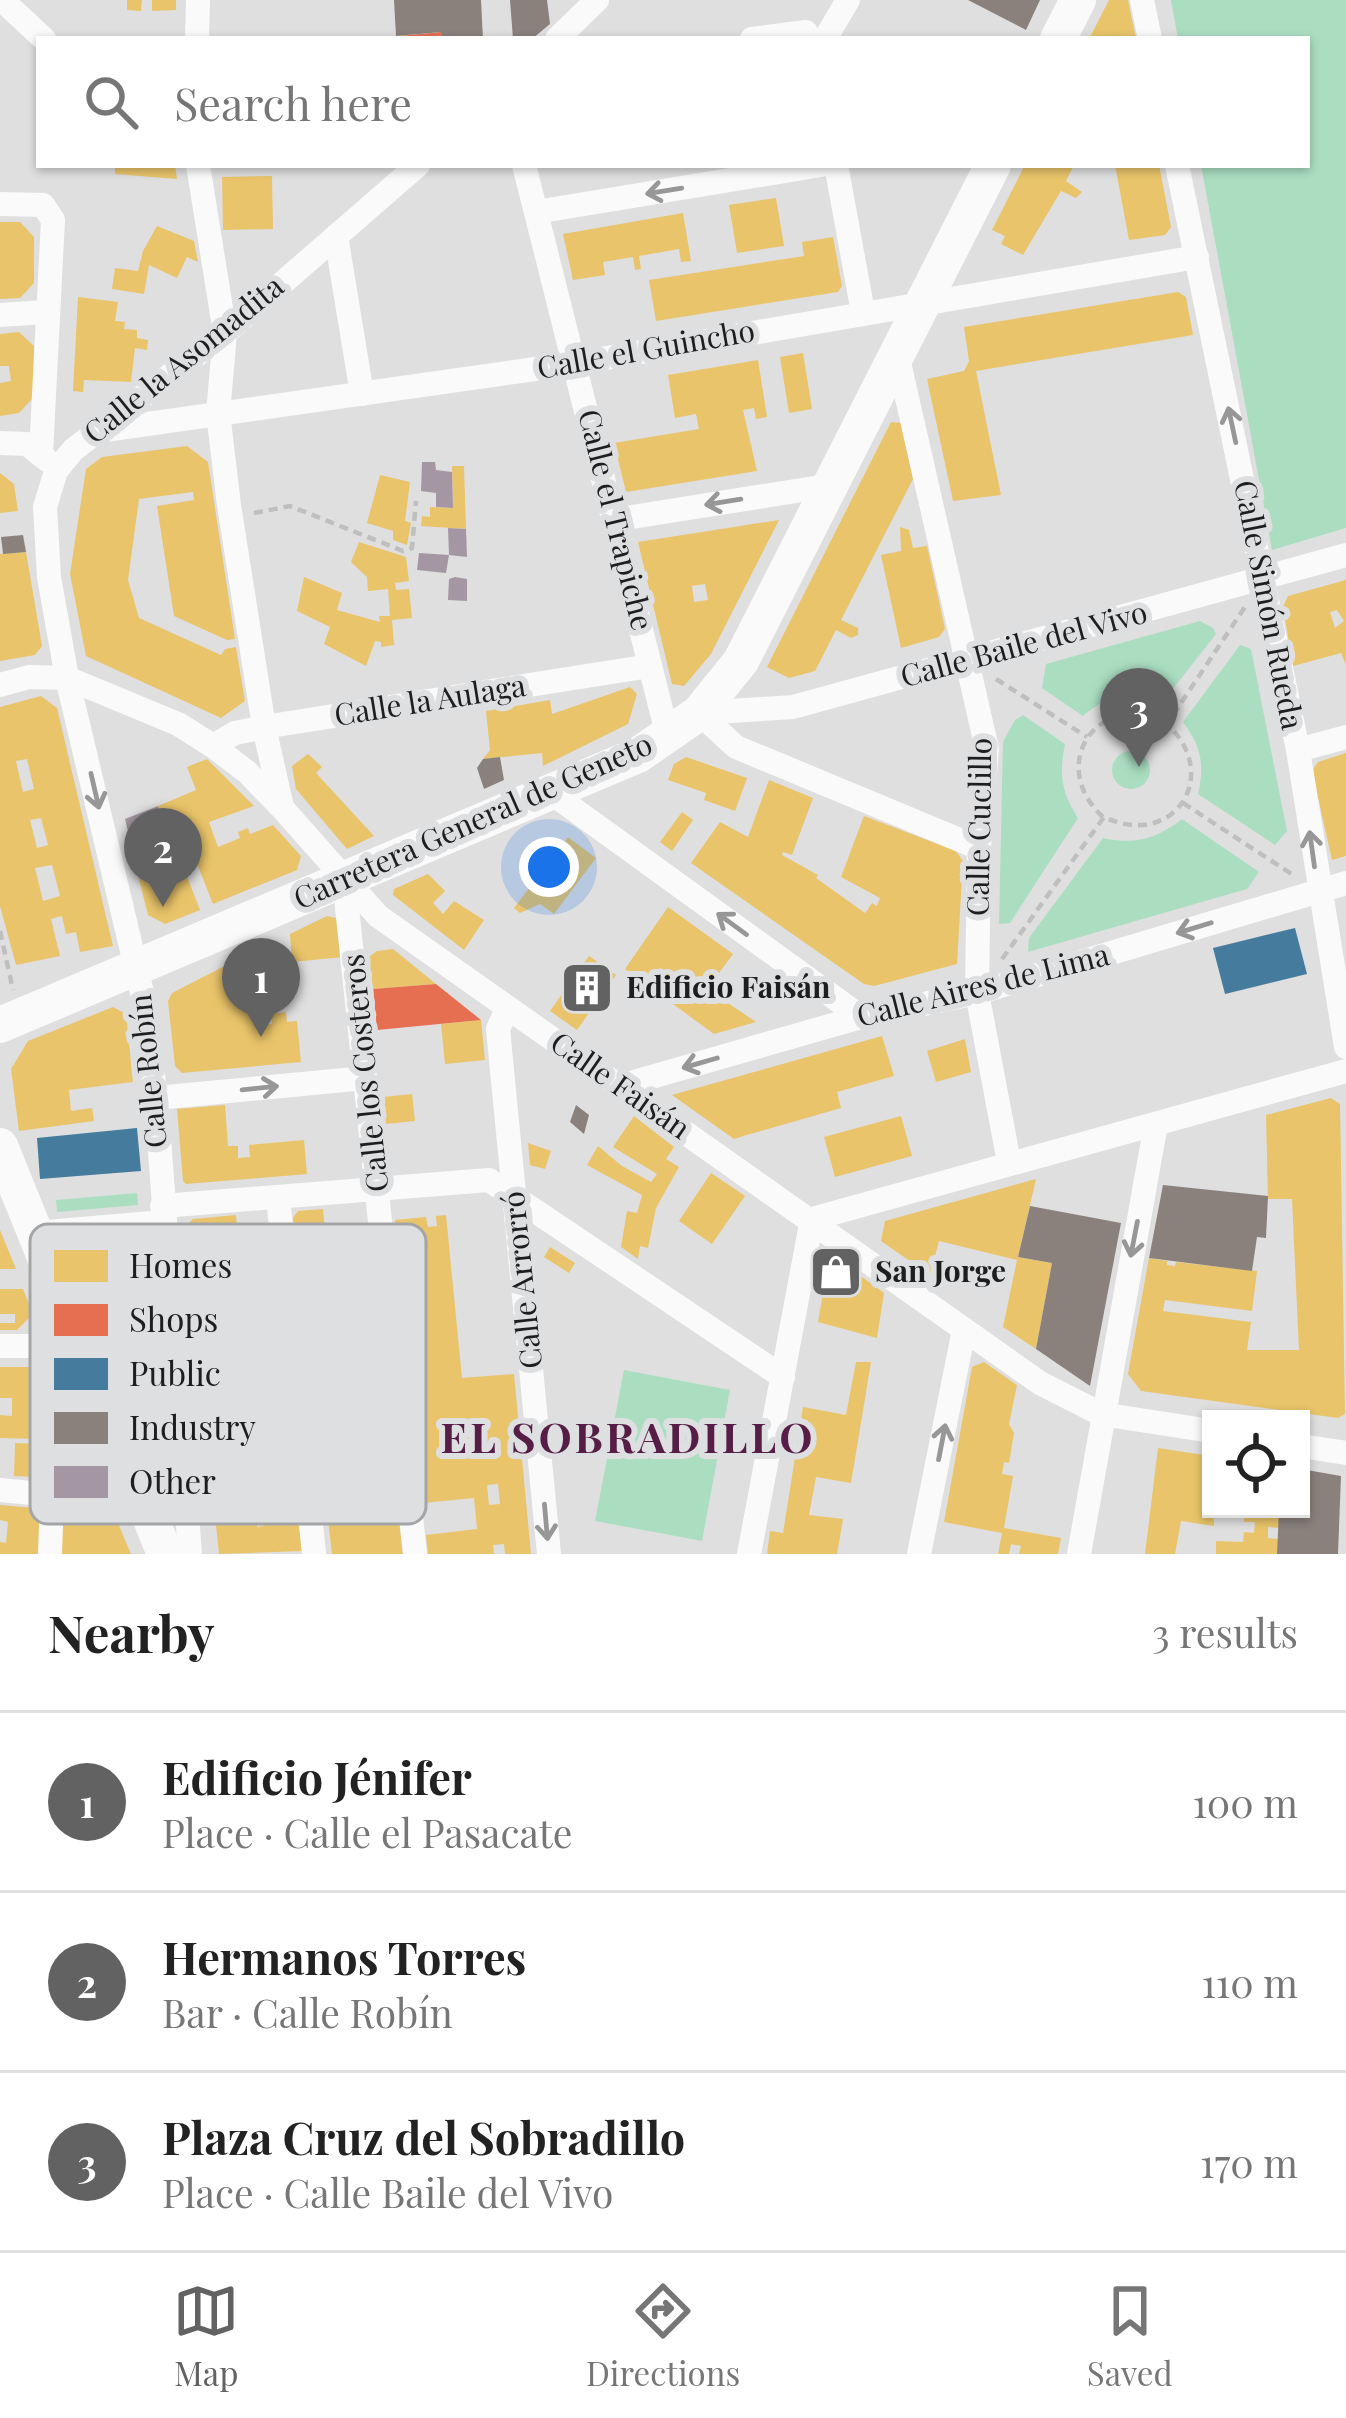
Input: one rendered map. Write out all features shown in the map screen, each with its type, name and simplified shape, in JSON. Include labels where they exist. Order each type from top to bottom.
[{"type":"main road","points":[[1060,36],[1078,0]]},
{"type":"main road","name":"Carretera General de Geneto","points":[[10,1020],[638,755],[699,712],[741,661],[991,168]]},
{"type":"main road","points":[[0,1146],[20,1215]]},
{"type":"main road","points":[[153,1524],[165,1554]]},
{"type":"street","points":[[2,0],[41,36]]},
{"type":"street","points":[[197,36],[198,0]]},
{"type":"street","points":[[560,36],[597,0]]},
{"type":"street","points":[[814,36],[848,0]]},
{"type":"street","points":[[1142,0],[1149,36]]},
{"type":"street","points":[[198,168],[225,334],[218,412],[231,517],[264,728],[283,809]]},
{"type":"street","name":"Calle la Asomadita","points":[[48,462],[225,334],[415,168]]},
{"type":"street","name":"Calle el Trapiche","points":[[525,168],[668,737]]},
{"type":"street","points":[[536,212],[802,168]]},
{"type":"street","points":[[837,168],[863,312]]},
{"type":"street","name":"Calle Simón Rueda","points":[[1179,168],[1298,750],[1346,1047]]},
{"type":"street","points":[[0,204],[43,205],[52,220],[46,312],[45,540],[68,677],[29,676],[0,685]]},
{"type":"street","points":[[336,236],[362,394]]},
{"type":"street","name":"Calle el Guincho","points":[[94,431],[577,363],[1197,257]]},
{"type":"street","points":[[0,315],[46,312]]},
{"type":"street","name":"Calle Cuclillo","points":[[897,353],[987,749],[976,993],[1010,1162]]},
{"type":"street","points":[[0,443],[15,441],[48,462]]},
{"type":"street","points":[[613,520],[833,485]]},
{"type":"street","name":"Calle Baile del Vivo","points":[[699,712],[793,706],[1264,587],[1346,555]]},
{"type":"street","name":"Calle la Aulaga","points":[[213,746],[235,734],[264,728],[650,666]]},
{"type":"street","name":"Calle Faisán","points":[[68,677],[178,724],[213,746],[283,809],[378,916],[1040,1383],[1101,1414],[1202,1431]]},
{"type":"street","name":"Calle Robín","points":[[68,677],[137,967],[156,1098],[163,1224]]},
{"type":"street","points":[[699,712],[736,747],[979,848]]},
{"type":"street","points":[[1298,750],[1346,737]]},
{"type":"street","points":[[550,792],[861,1017]]},
{"type":"street","name":"Calle los Costeros","points":[[344,879],[383,1224]]},
{"type":"street","name":"Calle Aires de Lima","points":[[620,1086],[861,1017],[976,993],[1346,884]]},
{"type":"street","name":"Calle Arrorró","points":[[507,1009],[497,1029],[549,1554]]},
{"type":"street","points":[[748,1554],[812,1220],[1346,1071]]},
{"type":"street","points":[[156,1098],[365,1078]]},
{"type":"street","points":[[1078,1554],[1156,1124]]},
{"type":"street","points":[[20,1215],[162,1214],[278,1197],[489,1180],[782,1377]]},
{"type":"street","points":[[278,1197],[281,1224]]},
{"type":"street","points":[[920,1554],[964,1330]]},
{"type":"street","points":[[0,1346],[30,1338]]},
{"type":"street","points":[[1310,1447],[1346,1453]]},
{"type":"street","points":[[0,1490],[30,1494]]},
{"type":"street","points":[[50,1554],[51,1524]]},
{"type":"street","name":"Calle Robín","points":[[188,1524],[190,1554]]},
{"type":"street","points":[[311,1524],[314,1554]]},
{"type":"street","name":"Calle los Costeros","points":[[412,1524],[415,1554]]},
{"type":"path","points":[[231,517],[290,506],[403,551],[412,548],[416,501]]},
{"type":"path","points":[[1167,724],[1242,609],[1264,587]]},
{"type":"path","points":[[969,661],[1087,737]]},
{"type":"path","points":[[1133,713],[1167,724],[1189,752],[1190,787],[1183,803],[1155,824],[1120,825],[1104,817],[1081,789],[1079,754],[1087,737],[1115,716],[1133,713]]},
{"type":"path","points":[[1183,803],[1318,891]]},
{"type":"path","points":[[976,993],[1104,817]]},
{"type":"path","points":[[0,931],[10,1020]]},
{"type":"green space","points":[[1171,0],[1346,0],[1346,528],[1272,550],[1202,168],[1310,168],[1310,36],[1177,36]]},
{"type":"green space","points":[[1200,621],[1216,634],[1161,704],[1120,698],[1083,716],[1042,688],[1046,664]]},
{"type":"green space","points":[[1240,645],[1251,649],[1287,831],[1275,845],[1198,794],[1200,756],[1183,722]]},
{"type":"green space","points":[[1023,715],[1065,744],[1063,782],[1078,818],[1010,923],[999,924],[1003,742]]},
{"type":"green space","points":[[1131,751],[1144,757],[1150,770],[1144,783],[1131,789],[1118,783],[1112,770],[1118,757]]},
{"type":"green space","points":[[1182,819],[1259,872],[1247,889],[1028,952],[1029,938],[1103,838],[1145,839]]},
{"type":"green space","points":[[137,1193],[138,1205],[57,1212],[56,1200]]},
{"type":"green space","points":[[624,1370],[730,1390],[702,1541],[595,1521]]},
{"type":"building: Homes","points":[[127,0],[142,0],[141,11],[127,10]]},
{"type":"building: Homes","points":[[152,0],[176,0],[176,10],[152,11]]},
{"type":"building: Homes","points":[[1109,0],[1128,0],[1135,36],[1091,36]]},
{"type":"building: Homes","points":[[115,168],[175,168],[177,179],[115,174]]},
{"type":"building: Homes","points":[[1023,168],[1072,168],[1066,181],[1082,192],[1076,198],[1061,191],[1023,255],[1001,244],[1005,236],[992,230]]},
{"type":"building: Homes","points":[[1116,168],[1160,168],[1171,227],[1165,235],[1129,240]]},
{"type":"building: Homes","points":[[272,176],[273,229],[223,230],[222,177]]},
{"type":"building: Homes","points":[[776,198],[784,246],[737,253],[729,205]]},
{"type":"building: Homes","points":[[683,213],[691,261],[681,262],[679,249],[639,256],[641,269],[635,270],[633,257],[603,262],[605,275],[573,280],[563,234]]},
{"type":"building: Homes","points":[[0,222],[20,222],[34,237],[34,283],[20,298],[0,299]]},
{"type":"building: Homes","points":[[157,226],[194,241],[198,262],[187,257],[177,278],[149,265],[144,294],[112,289],[115,268],[138,271]]},
{"type":"building: Homes","points":[[833,237],[842,286],[838,292],[656,321],[649,280],[804,256],[802,242]]},
{"type":"building: Homes","points":[[1178,292],[1186,297],[1193,335],[976,371],[1001,495],[953,501],[927,379],[964,371],[969,361],[964,327]]},
{"type":"building: Homes","points":[[78,297],[118,302],[115,321],[125,322],[124,329],[137,330],[137,338],[148,340],[147,350],[135,348],[131,382],[84,380],[83,392],[73,391]]},
{"type":"building: Homes","points":[[19,332],[34,346],[33,398],[19,413],[0,416],[0,383],[11,381],[9,366],[0,366],[0,334]]},
{"type":"building: Homes","points":[[803,353],[812,409],[789,413],[780,357]]},
{"type":"building: Homes","points":[[758,360],[767,417],[756,419],[754,408],[743,410],[757,471],[626,492],[614,443],[699,429],[696,414],[675,418],[668,375]]},
{"type":"building: Homes","points":[[891,422],[901,423],[913,479],[841,620],[858,628],[858,635],[851,638],[836,630],[815,671],[789,678],[767,667]]},
{"type":"building: Homes","points":[[187,446],[208,462],[235,639],[227,640],[174,616],[157,506],[194,500],[193,492],[139,499],[128,580],[139,618],[221,655],[236,647],[245,701],[221,718],[86,656],[70,574],[86,469],[102,457]]},
{"type":"building: Homes","points":[[452,466],[464,466],[466,529],[421,526],[422,516],[430,517],[430,507],[453,508]]},
{"type":"building: Homes","points":[[0,473],[14,484],[18,511],[0,513]]},
{"type":"building: Homes","points":[[380,475],[410,482],[407,545],[393,540],[393,531],[367,523]]},
{"type":"building: Homes","points":[[779,520],[711,654],[684,686],[672,684],[638,542]],"holes":[[[705,584],[708,600],[694,602],[692,586]]]},
{"type":"building: Homes","points":[[900,527],[909,530],[913,548],[927,546],[945,629],[939,637],[901,648],[881,555],[901,551]]},
{"type":"building: Homes","points":[[359,542],[406,557],[409,581],[395,583],[396,590],[409,589],[412,618],[392,620],[394,645],[381,647],[375,641],[366,666],[324,644],[330,627],[297,611],[304,577],[342,593],[337,610],[380,622],[379,616],[390,616],[388,589],[368,591],[367,577],[351,562]]},
{"type":"building: Homes","points":[[26,552],[42,646],[35,655],[0,661],[0,554]]},
{"type":"building: Homes","points":[[1346,580],[1346,665],[1341,653],[1293,666],[1283,607],[1288,596]],"holes":[[[1337,610],[1344,621],[1335,628],[1330,612]]]},
{"type":"building: Homes","points":[[630,687],[637,694],[628,724],[543,766],[542,753],[483,759],[490,750],[486,711],[550,700],[552,714]]},
{"type":"building: Homes","points":[[41,696],[57,708],[113,946],[80,952],[76,932],[66,934],[62,916],[51,919],[60,956],[16,965],[0,906],[0,707]],"holes":[[[27,759],[34,789],[23,792],[16,761]],[[41,818],[48,845],[37,848],[30,820]],[[52,865],[60,896],[43,901],[35,868]]]},
{"type":"building: Homes","points":[[1346,753],[1346,856],[1332,860],[1312,771],[1318,762]]},
{"type":"building: Homes","points":[[308,754],[322,767],[316,773],[374,836],[347,849],[296,789],[292,766]]},
{"type":"building: Homes","points":[[686,757],[747,778],[735,811],[704,800],[706,793],[668,780],[674,764]]},
{"type":"building: Homes","points":[[207,759],[254,806],[209,822],[218,847],[240,838],[238,832],[248,828],[250,834],[273,825],[301,856],[297,870],[213,904],[198,866],[185,871],[200,910],[165,924],[148,915],[135,863],[173,848],[158,806],[196,790],[187,767]]},
{"type":"building: Homes","points":[[769,780],[813,798],[792,855],[782,855],[818,875],[865,913],[880,898],[841,877],[864,816],[956,851],[963,861],[957,964],[874,986],[864,984],[691,863],[720,822],[748,837]]},
{"type":"building: Homes","points":[[682,812],[693,820],[672,851],[660,842]]},
{"type":"building: Homes","points":[[568,837],[596,858],[554,914],[540,904],[520,913],[514,908]]},
{"type":"building: Homes","points":[[428,874],[445,891],[433,903],[443,914],[454,901],[484,920],[464,950],[393,895],[394,889]]},
{"type":"building: Homes","points":[[668,907],[733,954],[707,989],[756,1022],[714,1034],[625,969]]},
{"type":"building: Homes","points":[[327,916],[340,919],[344,957],[292,962],[290,934]]},
{"type":"building: Homes","points":[[393,949],[436,984],[373,989],[369,957]]},
{"type":"building: Homes","points":[[248,954],[256,1015],[261,1025],[272,1024],[271,1014],[286,1012],[287,1022],[297,1021],[301,1062],[182,1073],[175,1066],[168,1001],[172,993]]},
{"type":"building: Homes","name":"Edificio Faisán","points":[[589,956],[616,975],[577,1030],[550,1011]]},
{"type":"building: Homes","points":[[113,1007],[126,1014],[133,1082],[69,1090],[71,1111],[92,1108],[94,1121],[19,1131],[11,1069],[28,1041]]},
{"type":"building: Homes","points":[[481,1020],[485,1060],[445,1064],[441,1024]]},
{"type":"building: Homes","points":[[882,1036],[894,1076],[837,1092],[841,1108],[734,1139],[672,1095]]},
{"type":"building: Homes","points":[[965,1039],[971,1072],[936,1082],[927,1051]]},
{"type":"building: Homes","points":[[412,1094],[415,1121],[386,1124],[383,1097]]},
{"type":"building: Homes","points":[[1331,1098],[1340,1104],[1345,1414],[1338,1418],[1310,1414],[1310,1410],[1141,1391],[1128,1374],[1149,1258],[1175,1266],[1176,1262],[1257,1271],[1252,1311],[1165,1300],[1163,1311],[1251,1322],[1247,1350],[1299,1350],[1292,1199],[1268,1199],[1266,1115]]},
{"type":"building: Homes","points":[[225,1105],[228,1146],[238,1146],[238,1158],[250,1157],[249,1145],[304,1140],[307,1174],[186,1184],[177,1109]]},
{"type":"building: Homes","points":[[634,1116],[674,1147],[666,1159],[679,1167],[656,1208],[648,1248],[640,1246],[638,1259],[621,1247],[627,1211],[637,1213],[642,1195],[587,1165],[598,1146],[651,1182],[657,1174],[613,1147]]},
{"type":"building: Homes","points":[[901,1116],[912,1156],[835,1177],[824,1137]]},
{"type":"building: Homes","points":[[528,1143],[551,1151],[545,1169],[530,1165]]},
{"type":"building: Homes","points":[[711,1173],[745,1196],[712,1244],[679,1221]]},
{"type":"building: Homes","points":[[1036,1179],[1018,1257],[1052,1263],[1036,1349],[1003,1327],[1017,1260],[939,1241],[930,1275],[881,1241],[885,1221]]},
{"type":"building: Homes","points":[[323,1209],[324,1224],[294,1224],[298,1211]]},
{"type":"building: Homes","points":[[236,1215],[237,1224],[188,1224],[193,1219]]},
{"type":"building: Homes","points":[[446,1215],[462,1378],[514,1374],[531,1554],[505,1554],[504,1544],[493,1545],[494,1554],[428,1554],[426,1535],[477,1529],[474,1498],[426,1503],[426,1224],[395,1224],[395,1220],[426,1217],[428,1227],[437,1226],[436,1216]],"holes":[[[498,1484],[500,1504],[489,1505],[487,1485]]]},
{"type":"building: Homes","points":[[0,1230],[16,1269],[0,1269]]},
{"type":"building: Homes","points":[[550,1247],[575,1263],[569,1273],[544,1257]]},
{"type":"building: Homes","points":[[840,1261],[884,1293],[877,1338],[818,1322],[828,1264]]},
{"type":"building: Homes","points":[[0,1289],[23,1289],[30,1317],[17,1330],[0,1330],[0,1323],[15,1323],[15,1314],[0,1314]]},
{"type":"building: Homes","points":[[856,1362],[871,1362],[851,1483],[816,1477],[809,1515],[843,1519],[837,1554],[767,1554],[770,1531],[783,1533],[803,1407],[846,1415]]},
{"type":"building: Homes","points":[[984,1362],[1017,1385],[1009,1424],[1014,1433],[1009,1463],[1004,1462],[1002,1474],[1013,1476],[1004,1528],[1061,1538],[1058,1554],[1019,1554],[1021,1546],[1011,1544],[1009,1554],[998,1554],[1002,1533],[944,1522],[972,1367]]},
{"type":"building: Homes","points":[[0,1367],[30,1367],[30,1439],[0,1438],[0,1415],[12,1416],[12,1398],[0,1398]]},
{"type":"building: Homes","points":[[15,1443],[30,1444],[30,1477],[14,1476]]},
{"type":"building: Homes","points":[[1158,1448],[1202,1455],[1202,1518],[1214,1518],[1214,1526],[1181,1521],[1175,1554],[1145,1554]]},
{"type":"building: Homes","points":[[0,1505],[30,1508],[30,1524],[41,1524],[40,1554],[0,1554],[8,1522],[0,1520]]},
{"type":"building: Homes","points":[[1244,1518],[1279,1518],[1279,1528],[1268,1527],[1268,1538],[1278,1539],[1277,1554],[1216,1554],[1216,1541],[1243,1542],[1244,1532],[1254,1533],[1255,1522],[1244,1522]]},
{"type":"building: Homes","points":[[59,1524],[118,1524],[131,1554],[59,1554]]},
{"type":"building: Homes","points":[[216,1524],[299,1524],[302,1551],[219,1554]]},
{"type":"building: Homes","points":[[328,1524],[399,1524],[403,1554],[332,1554]]},
{"type":"building: Shops","points":[[436,984],[481,1020],[377,1030],[373,989]]},
{"type":"building: Public","points":[[1295,928],[1307,974],[1225,994],[1213,948]]},
{"type":"building: Public","points":[[137,1128],[141,1171],[40,1179],[37,1138]]},
{"type":"building: Industry","points":[[394,0],[481,0],[483,36],[442,36],[441,32],[396,36]]},
{"type":"building: Industry","points":[[510,0],[547,0],[550,24],[536,36],[513,36]]},
{"type":"building: Industry","points":[[968,0],[1040,0],[1026,30]]},
{"type":"building: Industry","points":[[23,535],[26,552],[3,554],[1,537]]},
{"type":"building: Industry","points":[[500,757],[504,780],[484,789],[477,768],[483,759]]},
{"type":"building: Industry","points":[[576,1105],[589,1115],[584,1134],[570,1122]]},
{"type":"building: Industry","points":[[1163,1185],[1268,1196],[1266,1238],[1257,1237],[1252,1271],[1149,1258]]},
{"type":"building: Industry","points":[[1030,1206],[1121,1223],[1090,1386],[1036,1349],[1052,1263],[1018,1257]]},
{"type":"building: Industry","points":[[1310,1471],[1341,1476],[1338,1554],[1277,1554],[1279,1518],[1310,1518]]},
{"type":"building: Other","points":[[422,462],[435,462],[436,470],[452,472],[453,508],[436,507],[436,493],[421,491]]},
{"type":"building: Other","points":[[448,528],[466,529],[467,557],[449,555]]},
{"type":"building: Other","points":[[419,553],[449,555],[446,573],[417,570]]},
{"type":"building: Other","points":[[449,579],[467,579],[467,601],[448,600]]},
{"type":"building: Other","points":[[158,806],[165,825],[130,840],[125,819]]},
{"type":"place","name":"Plaza Cruz del Sobradillo","points":[[1139,767]]},
{"type":"place","name":"Hermanos Torres","points":[[163,907]]},
{"type":"place","name":"Edificio Faisán","points":[[587,988]]},
{"type":"place","name":"Edificio Jénifer","points":[[261,1037]]},
{"type":"place","name":"San Jorge","points":[[836,1272]]},
{"type":"district","name":"EL SOBRADILLO","points":[[628,1438]]}]
